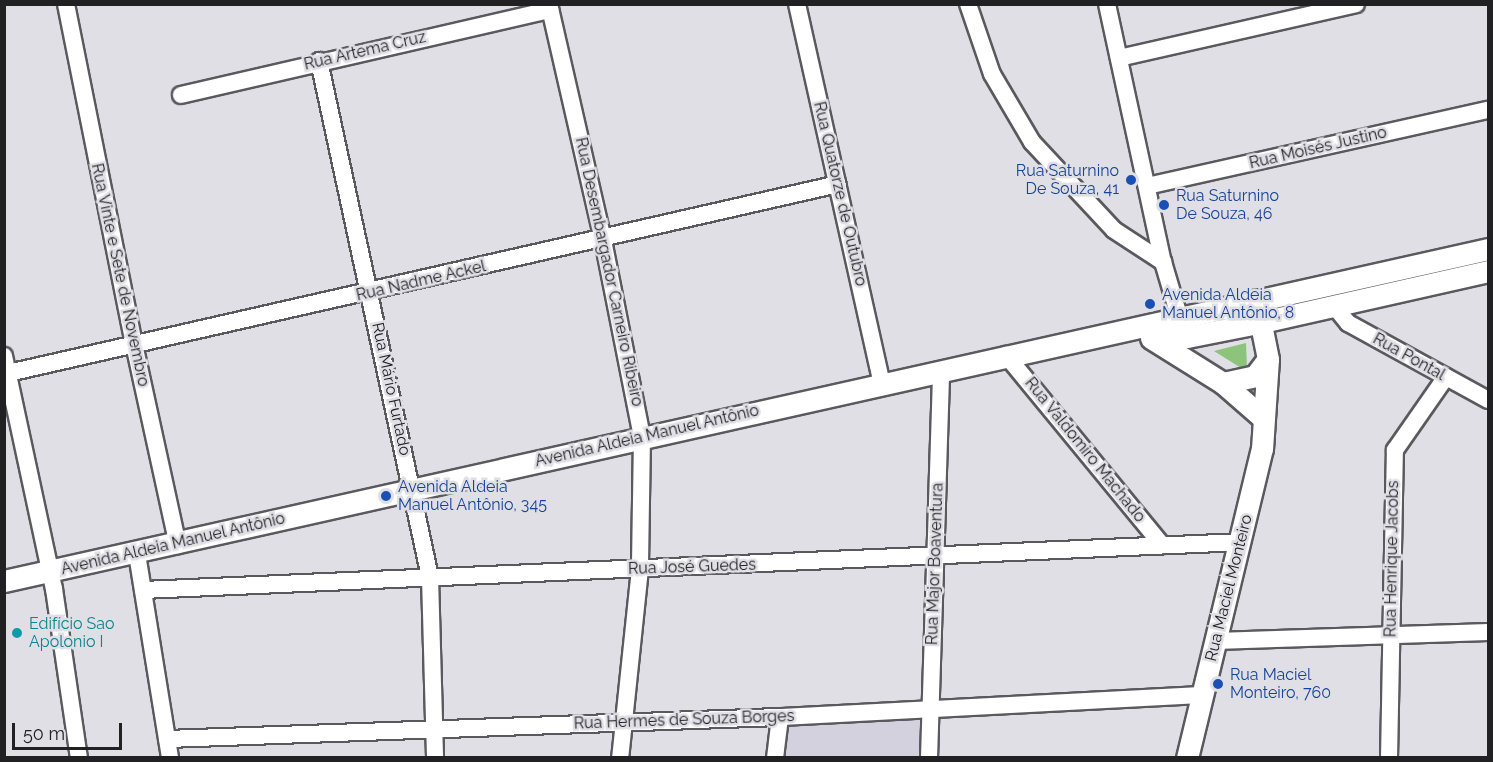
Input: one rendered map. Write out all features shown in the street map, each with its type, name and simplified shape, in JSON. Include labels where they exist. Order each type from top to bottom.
[{"type":"street","name":"Rua Vinte e Sete de Novembro","points":[[66,4],[134,344],[178,544]]},
{"type":"street","name":"Rua Quatorze de Outubro","points":[[796,4],[882,383]]},
{"type":"street","points":[[968,4],[992,74],[1032,141],[1114,230],[1163,262]]},
{"type":"street","points":[[1107,4],[1163,262],[1187,337],[1218,379]]},
{"type":"street","points":[[1119,58],[1356,4]]},
{"type":"street","name":"Rua Artema Cruz","points":[[181,95],[550,7]]},
{"type":"street","name":"Rua Desembargador Carneiro Ribeiro","points":[[550,7],[603,240],[642,437],[640,569],[620,758]]},
{"type":"street","name":"Rua Mário Furtado","points":[[319,61],[430,577],[435,758]]},
{"type":"street","name":"Rua Moisés Justino","points":[[1147,186],[1488,110]]},
{"type":"street","name":"Rua Nadme Ackel","points":[[6,374],[603,240],[837,184]]},
{"type":"street","name":"Avenida Aldeia Manuel Antônio","points":[[1145,334],[1179,316],[1488,249]]},
{"type":"street","name":"Avenida Aldeia Manuel Antônio","points":[[4,581],[137,554],[412,489],[1006,355],[1145,334],[1187,337],[1335,307],[1488,271]]},
{"type":"street","name":"Rua Maciel Monteiro","points":[[1187,758],[1261,459],[1268,359],[1256,300]]},
{"type":"street","name":"Rua Pontal","points":[[1335,307],[1348,323],[1488,400]]},
{"type":"street","points":[[1145,334],[1218,379],[1263,418]]},
{"type":"street","name":"Rua Valdomiro Machado","points":[[1006,355],[1162,545]]},
{"type":"street","points":[[4,356],[6,374],[51,571],[80,758]]},
{"type":"street","points":[[1218,379],[1255,376],[1268,359]]},
{"type":"street","name":"Rua Major Boaventura","points":[[929,758],[941,370]]},
{"type":"street","name":"Rua Henrique Jacobs","points":[[1389,758],[1395,450],[1446,377]]},
{"type":"street","name":"Rua José Guedes","points":[[143,590],[934,558],[1241,542]]},
{"type":"street","points":[[137,554],[170,758]]},
{"type":"street","points":[[1216,640],[1488,632]]},
{"type":"street","name":"Rua Hermes de Souza Borges","points":[[167,739],[780,717],[1202,695]]},
{"type":"street","points":[[775,758],[780,717]]},
{"type":"shaded area","points":[[930,710],[929,757],[775,758],[780,717]]},
{"type":"green space","points":[[1246,343],[1247,368],[1241,368],[1214,351]]},
{"type":"place","name":"Rua Saturnino De Souza, 41","points":[[1131,180]]},
{"type":"place","name":"Rua Saturnino De Souza, 46","points":[[1164,205]]},
{"type":"place","name":"Avenida Aldeia Manuel Antônio, 8","points":[[1150,304]]},
{"type":"place","name":"Avenida Aldeia Manuel Antônio, 345","points":[[386,496]]},
{"type":"place","name":"Edifício Sao Apolonio I","points":[[17,633]]},
{"type":"place","name":"Rua Maciel Monteiro, 760","points":[[1218,684]]}]
